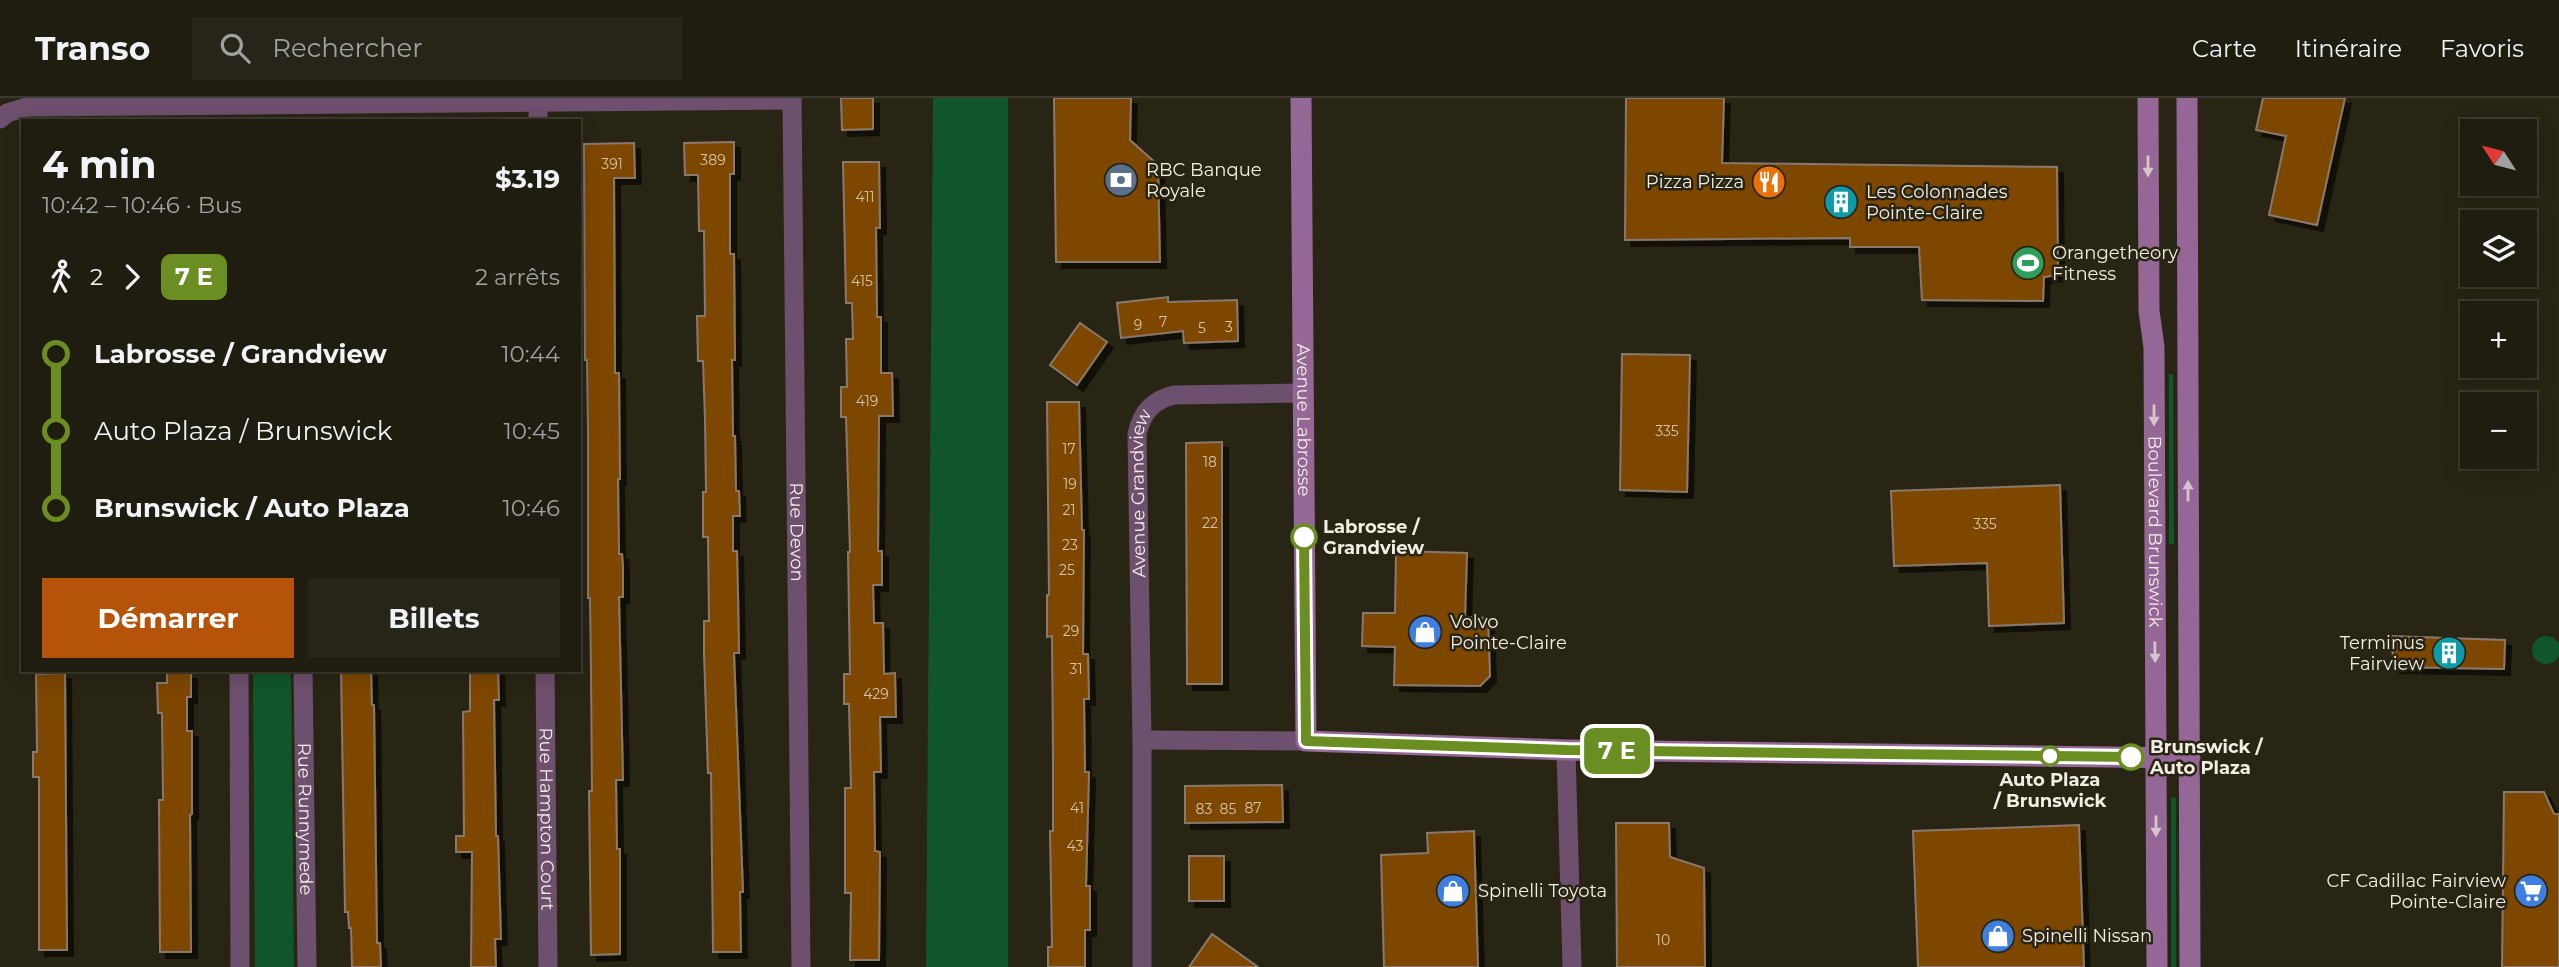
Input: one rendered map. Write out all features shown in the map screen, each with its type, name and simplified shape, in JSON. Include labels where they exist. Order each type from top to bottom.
[{"type":"street","name":"Avenue Labrosse","points":[[1301,98],[1306,741]]},
{"type":"street","name":"Boulevard Brunswick","points":[[2148,98],[2149,311],[2154,360],[2157,967]]},
{"type":"street","name":"Boulevard Brunswick","points":[[2187,98],[2190,967]]},
{"type":"street","points":[[0,119],[8,113],[27,107],[538,111],[792,99]]},
{"type":"street","name":"Rue Devon","points":[[792,99],[801,967]]},
{"type":"street","name":"Avenue Grandview","points":[[1142,967],[1142,740],[1137,434],[1143,415],[1157,401],[1174,395],[1303,393]]},
{"type":"street","points":[[239,672],[240,967]]},
{"type":"street","name":"Rue Runnymede","points":[[303,672],[307,967]]},
{"type":"street","name":"Rue Hampton Court","points":[[545,672],[548,967]]},
{"type":"street","points":[[1142,740],[1306,741],[1566,750],[2190,758]]},
{"type":"street","points":[[1566,750],[1572,967]]},
{"type":"green space","points":[[933,98],[1008,98],[1008,967],[926,967]]},
{"type":"green space","points":[[2169,374],[2173,374],[2174,544],[2169,544]]},
{"type":"green space","points":[[2546,636],[2556,640],[2560,650],[2556,660],[2546,664],[2536,660],[2532,650],[2536,640]]},
{"type":"green space","points":[[253,672],[291,672],[294,967],[255,967]]},
{"type":"green space","points":[[2171,797],[2176,798],[2176,967],[2171,967]]},
{"type":"building","points":[[841,98],[873,98],[873,129],[842,130]]},
{"type":"building","points":[[1054,98],[1131,98],[1130,140],[1158,165],[1160,262],[1056,262]]},
{"type":"building","name":"Les Colonnades Pointe-Claire","points":[[1626,98],[1724,98],[1722,163],[2057,167],[2058,275],[2044,277],[2043,301],[1922,300],[1919,247],[1850,247],[1850,238],[1625,240]]},
{"type":"building","points":[[2263,98],[2345,98],[2317,225],[2269,215],[2286,136],[2256,130]]},
{"type":"building","points":[[734,142],[734,174],[730,174],[730,254],[734,254],[733,436],[740,516],[733,516],[733,551],[737,551],[739,653],[734,653],[743,892],[740,892],[741,952],[713,952],[711,773],[708,773],[704,653],[704,621],[709,621],[708,537],[703,537],[703,492],[706,492],[705,420],[703,361],[698,361],[697,316],[705,316],[704,231],[699,231],[698,175],[685,175],[684,143]]},
{"type":"building","points":[[634,143],[635,178],[614,178],[615,373],[619,373],[619,554],[622,554],[623,566],[623,597],[619,597],[623,780],[616,780],[617,849],[620,849],[620,954],[591,955],[591,670],[584,144]]},
{"type":"building","points":[[843,162],[879,162],[880,228],[876,228],[877,317],[881,317],[881,373],[892,373],[893,416],[879,416],[878,551],[882,551],[882,585],[873,585],[874,623],[883,623],[884,674],[895,673],[896,717],[880,717],[881,772],[874,772],[875,851],[880,852],[879,960],[850,960],[851,893],[845,893],[845,788],[851,788],[849,704],[844,704],[844,674],[850,674],[850,552],[846,417],[841,417],[841,387],[847,387],[846,339],[853,339],[852,303],[846,303]]},
{"type":"building","points":[[1168,297],[1168,302],[1237,300],[1238,341],[1184,343],[1183,331],[1121,338],[1117,303]]},
{"type":"building","points":[[1080,323],[1107,342],[1077,385],[1050,365]]},
{"type":"building","points":[[1622,354],[1690,355],[1687,492],[1620,490]]},
{"type":"building","points":[[1047,402],[1079,402],[1084,530],[1083,654],[1088,654],[1089,699],[1084,699],[1085,772],[1089,772],[1086,886],[1090,886],[1090,930],[1085,930],[1085,967],[1048,967],[1048,947],[1052,947],[1050,831],[1053,831],[1053,756],[1052,636],[1047,637]]},
{"type":"building","points":[[1222,442],[1222,684],[1187,684],[1186,443]]},
{"type":"building","points":[[2060,485],[2064,623],[1989,626],[1987,563],[1894,566],[1891,491]]},
{"type":"building","name":"Volvo Pointe-Claire","points":[[1396,551],[1467,553],[1465,617],[1488,618],[1490,676],[1480,686],[1394,685],[1395,647],[1362,646],[1363,613],[1395,613]]},
{"type":"building","name":"Terminus Fairview","points":[[2391,636],[2505,640],[2504,669],[2394,667]]},
{"type":"building","points":[[341,672],[371,672],[374,705],[377,943],[380,943],[381,967],[352,967],[351,928],[348,912],[345,912]]},
{"type":"building","points":[[470,672],[498,672],[499,700],[494,700],[501,939],[495,939],[496,967],[471,967],[472,852],[456,852],[456,836],[464,836],[463,712],[470,711]]},
{"type":"building","points":[[65,673],[67,950],[39,950],[39,777],[33,777],[33,752],[37,752],[36,674]]},
{"type":"building","points":[[167,673],[191,673],[191,697],[187,697],[187,731],[192,731],[191,952],[160,952],[159,800],[163,800],[162,713],[158,713],[157,683],[167,683]]},
{"type":"building","points":[[1282,785],[1283,822],[1185,823],[1185,786]]},
{"type":"building","name":"CF Cadillac Fairview Pointe-Claire","points":[[2504,792],[2544,792],[2554,814],[2559,814],[2559,967],[2502,967]]},
{"type":"building","points":[[1616,823],[1669,823],[1670,857],[1704,868],[1705,967],[1617,967]]},
{"type":"building","points":[[2079,825],[2084,967],[1918,967],[1913,831]]},
{"type":"building","points":[[1474,831],[1478,967],[1384,967],[1381,855],[1428,853],[1427,833]]},
{"type":"building","points":[[1189,856],[1224,856],[1224,901],[1189,901]]},
{"type":"building","points":[[1212,934],[1258,967],[1189,967]]},
{"type":"bus line","points":[[1304,537],[1306,741],[1566,750],[2131,757]]},
{"type":"place","name":"RBC Banque Royale","points":[[1121,180]]},
{"type":"place","name":"Pizza Pizza","points":[[1769,182]]},
{"type":"place","name":"Les Colonnades Pointe-Claire","points":[[1841,202]]},
{"type":"place","name":"Orangetheory Fitness","points":[[2028,263]]},
{"type":"place","name":"Labrosse / Grandview","points":[[1304,537]]},
{"type":"place","name":"Volvo Pointe-Claire","points":[[1425,632]]},
{"type":"place","name":"Terminus Fairview","points":[[2449,653]]},
{"type":"place","name":"Auto Plaza / Brunswick","points":[[2050,756]]},
{"type":"place","name":"Brunswick / Auto Plaza","points":[[2131,757]]},
{"type":"place","name":"Spinelli Toyota","points":[[1453,891]]},
{"type":"place","name":"CF Cadillac Fairview Pointe-Claire","points":[[2531,891]]},
{"type":"place","name":"Spinelli Nissan","points":[[1998,936]]}]
